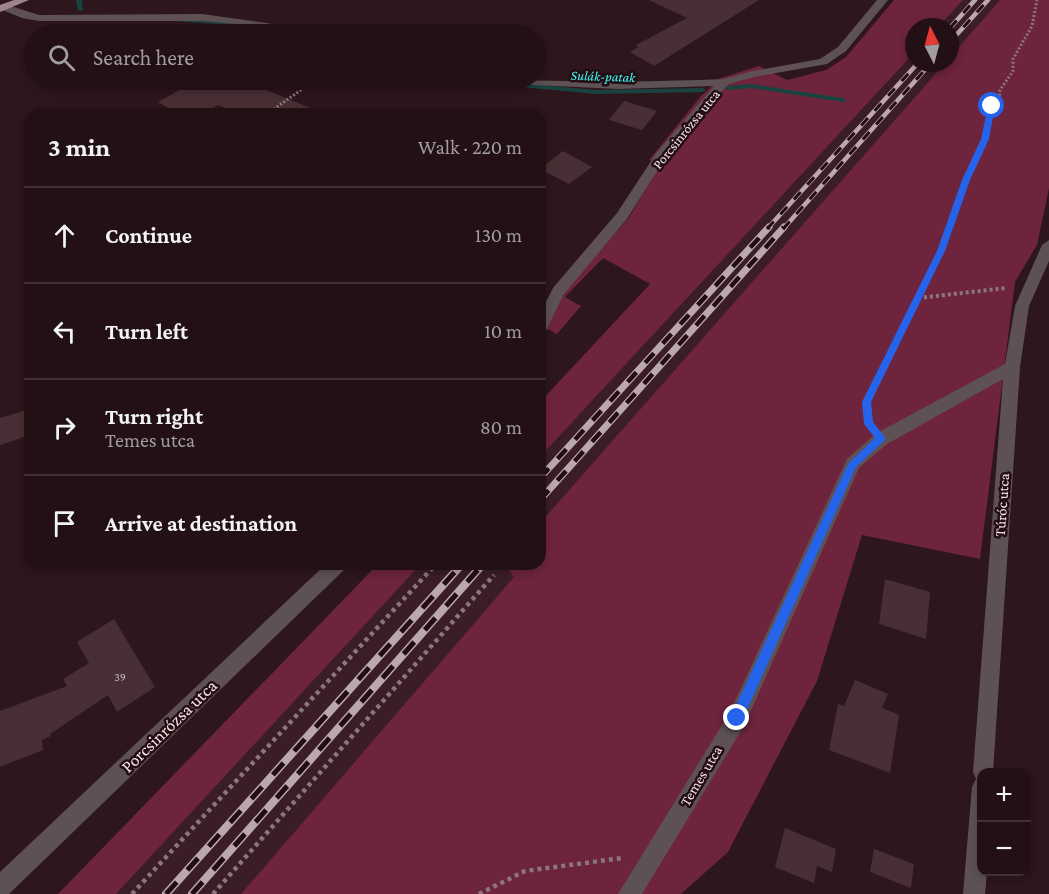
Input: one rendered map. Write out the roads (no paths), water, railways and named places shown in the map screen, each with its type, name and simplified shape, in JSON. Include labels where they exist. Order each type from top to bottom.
[{"type":"main road","points":[[2,8],[24,0]]},
{"type":"street","name":"Porcsinrózsa utca","points":[[546,317],[558,292],[622,216],[661,155],[706,100],[725,82],[753,74],[823,62],[842,49],[883,0]]},
{"type":"street","points":[[2,8],[39,18],[152,14],[217,17],[258,24]]},
{"type":"street","points":[[546,82],[614,87],[725,82]]},
{"type":"street","name":"Túróc utca","points":[[982,768],[1011,367],[1022,306],[1039,277],[1049,245]]},
{"type":"street","name":"Temes utca","points":[[629,894],[737,718],[853,464],[881,439],[1011,367]]},
{"type":"street","name":"Porcsinrózsa utca","points":[[0,888],[332,570]]},
{"type":"street","points":[[974,894],[979,822]]},
{"type":"waterway","name":"Sulák-patak","points":[[79,0],[81,10]]},
{"type":"waterway","name":"Sulák-patak","points":[[177,20],[227,24]]},
{"type":"waterway","name":"Sulák-patak","points":[[728,88],[751,86],[843,100]]},
{"type":"waterway","name":"Sulák-patak","points":[[546,87],[596,92],[703,90]]},
{"type":"railway","points":[[959,18],[975,0]]},
{"type":"railway","points":[[959,32],[988,0]]},
{"type":"railway","points":[[767,229],[910,72]]},
{"type":"railway","points":[[783,229],[923,72]]},
{"type":"railway","points":[[546,471],[769,227]]},
{"type":"railway","points":[[546,493],[784,227]]},
{"type":"railway","points":[[166,894],[457,570]]},
{"type":"railway","points":[[192,894],[478,570]]}]
